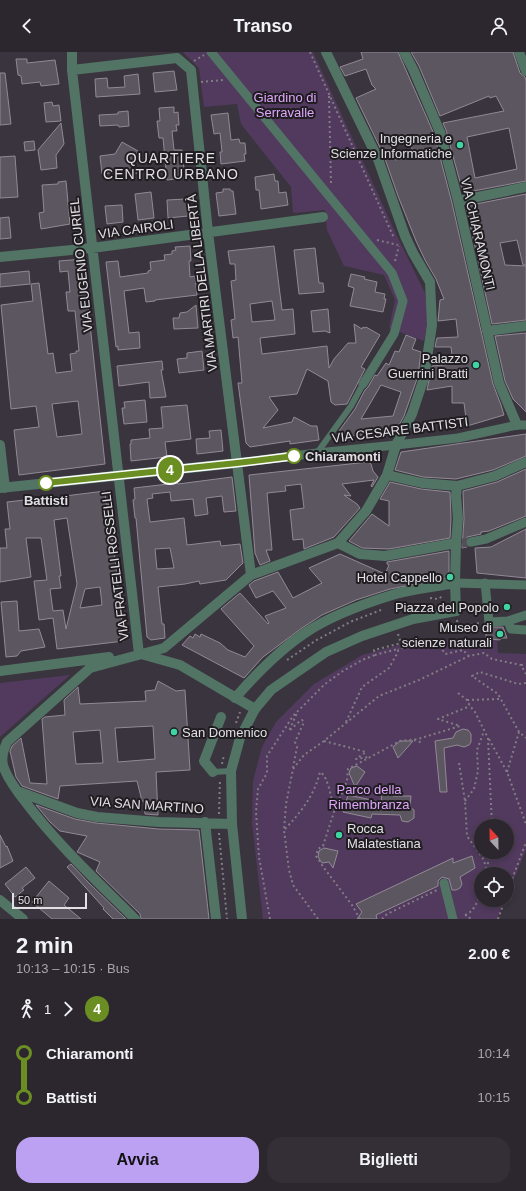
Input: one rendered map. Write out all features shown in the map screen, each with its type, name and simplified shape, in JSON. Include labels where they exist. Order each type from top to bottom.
[{"type":"street","name":"VIA EUGENIO CURIEL","points":[[72,52],[72,70],[118,476]]},
{"type":"street","points":[[135,919],[94,879],[41,823],[17,791],[3,765],[2,754],[7,742],[90,668],[164,648],[251,575],[338,542],[366,511],[387,475],[396,445],[412,414],[424,378],[432,325],[430,282],[413,253],[378,159],[326,52]]},
{"type":"street","name":"VIA CHIARAMONTI","points":[[404,52],[413,69],[440,132],[458,201],[499,383],[521,425]]},
{"type":"street","points":[[519,52],[526,71]]},
{"type":"street","points":[[211,53],[392,273],[403,302],[394,334],[363,384]]},
{"type":"street","name":"VIA MARTIRI DELLA LIBERTÀ","points":[[72,70],[177,58],[191,70],[208,232],[251,575]]},
{"type":"street","points":[[458,201],[526,187]]},
{"type":"street","name":"VIA CAIROLI","points":[[0,257],[92,248],[323,217]]},
{"type":"street","points":[[487,331],[526,326]]},
{"type":"street","name":"VIA CESARE BATTISTI","points":[[2,488],[237,463],[317,452],[458,438],[521,425]]},
{"type":"street","points":[[0,445],[2,488]]},
{"type":"street","points":[[387,475],[422,483],[457,486],[495,476],[526,462]]},
{"type":"street","name":"VIA FRATELLI ROSSELLI","points":[[118,476],[139,654]]},
{"type":"street","points":[[242,919],[232,824],[231,771],[240,738],[255,709],[271,690],[296,671],[326,652],[362,636],[413,619],[456,611],[455,586],[463,543],[458,518],[456,496],[457,486]]},
{"type":"street","points":[[338,542],[360,554],[385,556],[486,539],[526,522]]},
{"type":"street","points":[[235,698],[255,676],[299,637],[343,613],[392,595],[455,586],[485,584],[526,586]]},
{"type":"street","points":[[485,584],[489,622],[508,620],[526,614]]},
{"type":"street","points":[[508,620],[511,628],[526,630]]},
{"type":"street","points":[[0,671],[139,654],[180,665],[255,709]]},
{"type":"street","points":[[214,772],[204,761],[221,717]]},
{"type":"street","name":"VIA SAN MARTINO","points":[[17,791],[77,813],[98,817],[159,822],[205,822],[232,824]]},
{"type":"street","points":[[205,822],[216,919]]},
{"type":"street","points":[[445,884],[453,919]]},
{"type":"street","points":[[0,900],[23,919]]},
{"type":"lane","points":[[317,452],[351,406],[363,384]]},
{"type":"lane","points":[[214,772],[231,771]]},
{"type":"path","points":[[187,67],[199,57],[202,52]]},
{"type":"path","points":[[310,52],[397,244],[399,245],[392,273]]},
{"type":"path","points":[[199,57],[211,53]]},
{"type":"path","points":[[193,83],[232,78]]},
{"type":"path","points":[[330,94],[331,199]]},
{"type":"path","points":[[362,236],[397,244]]},
{"type":"path","points":[[429,598],[438,599],[455,586]]},
{"type":"path","points":[[287,661],[315,641],[350,622],[383,609]]},
{"type":"path","points":[[456,611],[458,626],[489,622]]},
{"type":"path","points":[[375,655],[374,650],[400,643],[424,639],[425,644]]},
{"type":"path","points":[[270,919],[259,857],[256,812],[258,789],[267,773],[267,756],[293,716],[325,684],[343,671],[362,660],[375,655],[425,644],[439,644],[445,654],[463,650],[469,656]]},
{"type":"path","points":[[346,723],[362,687],[389,668],[398,652],[398,649]]},
{"type":"path","points":[[293,769],[304,755],[324,741],[379,696],[419,680],[469,656],[484,653],[492,659],[521,666],[526,664]]},
{"type":"path","points":[[521,666],[526,674]]},
{"type":"path","points":[[526,683],[518,684],[480,672],[472,676],[498,694],[520,732],[526,738]]},
{"type":"path","points":[[458,693],[467,700],[475,712],[507,772],[526,824]]},
{"type":"path","points":[[467,700],[501,699]]},
{"type":"path","points":[[360,919],[352,905],[316,856],[318,849],[323,846],[334,812],[347,781],[348,768],[400,741],[413,740],[460,726],[438,718],[470,706]]},
{"type":"path","points":[[298,711],[289,731],[300,721],[302,720],[304,723],[295,742],[297,746],[286,804],[284,830],[289,870],[293,884],[318,919]]},
{"type":"path","points":[[465,801],[474,789],[478,771],[477,750],[484,730]]},
{"type":"path","points":[[507,772],[520,732]]},
{"type":"path","points":[[488,738],[492,819]]},
{"type":"path","points":[[413,740],[423,743]]},
{"type":"path","points":[[324,741],[366,752],[356,759],[371,757]]},
{"type":"path","points":[[459,763],[465,801],[467,836],[484,860],[486,867]]},
{"type":"path","points":[[284,830],[302,810],[317,784],[320,772],[323,774],[327,782],[334,812]]},
{"type":"path","points":[[524,816],[526,812]]},
{"type":"path","points":[[514,874],[526,842]]},
{"type":"path","points":[[382,919],[386,914],[445,884]]},
{"type":"path","points":[[465,915],[474,907]]},
{"type":"path","points":[[498,919],[502,907]]},
{"type":"green space","name":"Giardino di Serravalle","points":[[183,52],[313,52],[397,236],[425,293],[429,324],[424,341],[389,328],[395,300],[384,275],[344,266],[327,230],[325,210],[293,213],[291,187],[241,124],[237,104],[204,107],[199,68]]},
{"type":"green space","name":"Parco della Rimembranza","points":[[440,640],[497,640],[498,653],[526,654],[526,850],[514,878],[514,867],[474,867],[474,907],[502,907],[497,919],[263,919],[252,823],[253,781],[262,747],[276,722],[314,684],[362,655],[410,642]]},
{"type":"green space","points":[[70,675],[0,737],[0,683]]},
{"type":"building","points":[[361,52],[398,52],[434,134],[452,203],[493,384],[504,415],[467,426],[464,403],[452,403],[452,386],[427,390],[432,366],[453,364],[451,347],[435,347],[437,338],[458,337],[456,319],[438,321],[440,300],[444,299],[436,279],[416,241],[384,156],[356,98],[376,89],[372,85],[366,69],[345,76],[340,67],[363,59]],"holes":[[[407,137],[415,156],[395,160],[390,144]]]},
{"type":"building","points":[[411,52],[513,52],[520,73],[525,77],[526,81],[526,181],[463,193],[443,123],[504,111],[496,96],[490,98],[489,96],[440,116],[419,66]],"holes":[[[509,128],[517,169],[475,178],[467,137]]]},
{"type":"building","points":[[16,59],[27,59],[27,63],[55,60],[59,84],[41,86],[40,82],[22,84],[21,76],[18,75]]},
{"type":"building","points":[[174,71],[177,90],[155,92],[153,73]]},
{"type":"building","points":[[0,73],[5,73],[11,124],[0,125]]},
{"type":"building","points":[[138,74],[140,94],[96,97],[95,79],[107,78],[108,88],[125,87],[124,76]]},
{"type":"building","points":[[52,102],[53,106],[59,105],[61,121],[46,122],[44,103]]},
{"type":"building","points":[[174,107],[174,113],[178,112],[179,125],[176,125],[177,131],[172,131],[174,150],[182,150],[185,178],[167,180],[163,138],[159,138],[157,121],[160,121],[159,108]]},
{"type":"building","points":[[128,111],[129,126],[100,126],[99,115],[118,114],[118,112]]},
{"type":"building","points":[[228,113],[231,140],[239,139],[240,143],[245,143],[246,154],[244,154],[245,161],[221,164],[220,152],[222,152],[220,133],[214,134],[211,115]]},
{"type":"building","points":[[61,123],[64,144],[56,155],[57,168],[41,170],[38,150]]},
{"type":"building","points":[[34,141],[35,150],[25,151],[24,142]]},
{"type":"building","points":[[122,142],[138,151],[132,162],[138,173],[118,175],[116,172],[102,174],[100,156],[115,154]]},
{"type":"building","points":[[15,156],[18,197],[0,198],[0,157]]},
{"type":"building","points":[[274,174],[275,181],[278,181],[279,193],[286,192],[288,205],[261,209],[259,190],[256,190],[255,177]]},
{"type":"building","points":[[66,181],[70,224],[41,229],[39,213],[44,212],[42,185],[58,184],[58,182]]},
{"type":"building","points":[[223,189],[230,189],[233,191],[236,214],[219,216],[216,193],[223,192]]},
{"type":"building","points":[[151,192],[154,218],[138,220],[135,194]]},
{"type":"building","points":[[526,194],[526,265],[523,265],[517,240],[500,243],[505,265],[526,266],[526,320],[492,324],[466,206]]},
{"type":"building","points":[[186,199],[188,216],[168,218],[167,200]]},
{"type":"building","points":[[122,205],[123,222],[107,224],[105,206]]},
{"type":"building","points":[[9,217],[11,238],[0,239],[0,218]]},
{"type":"building","points":[[190,246],[190,277],[195,276],[197,295],[146,302],[144,288],[124,291],[129,333],[139,332],[140,348],[118,350],[118,346],[116,347],[106,262],[118,261],[120,277],[148,273],[148,271],[151,270],[150,262],[165,260],[164,255],[172,254],[172,251],[176,250],[175,247]]},
{"type":"building","points":[[274,246],[282,310],[293,309],[295,334],[260,338],[262,354],[327,346],[329,368],[334,359],[348,343],[356,343],[354,324],[362,329],[363,327],[366,327],[380,335],[361,367],[365,369],[347,404],[335,405],[331,402],[328,381],[307,369],[297,394],[269,397],[278,410],[263,428],[292,422],[294,417],[311,426],[317,426],[319,440],[290,444],[290,441],[250,447],[246,443],[238,383],[242,383],[238,337],[233,338],[231,320],[235,319],[231,281],[236,280],[235,264],[230,264],[228,251]],"holes":[[[272,301],[275,320],[252,322],[250,304]]]},
{"type":"building","points":[[315,248],[319,283],[323,283],[324,292],[299,294],[294,250]]},
{"type":"building","points":[[83,259],[105,464],[19,475],[14,430],[39,427],[36,406],[11,409],[1,305],[33,301],[31,284],[39,283],[48,354],[53,353],[56,373],[72,371],[70,354],[79,351],[75,311],[68,311],[66,292],[70,292],[68,271],[60,272],[59,261]],"holes":[[[78,401],[82,434],[57,437],[52,404]]]},
{"type":"building","points":[[29,271],[30,284],[0,287],[0,274]]},
{"type":"building","points":[[351,274],[365,277],[364,279],[377,282],[375,292],[385,294],[384,299],[386,299],[383,312],[350,306],[354,288],[348,286]]},
{"type":"building","points":[[196,305],[198,328],[174,329],[173,318],[179,318],[180,313],[187,312]]},
{"type":"building","points":[[328,309],[330,333],[325,331],[313,332],[311,311]]},
{"type":"building","points":[[526,333],[526,412],[513,399],[505,381],[495,336]]},
{"type":"building","points":[[406,335],[416,339],[412,349],[421,352],[418,376],[404,416],[396,431],[334,438],[355,409],[375,375],[377,376],[386,363],[389,365],[395,351],[399,352]],"holes":[[[381,385],[401,392],[393,416],[361,419]]]},
{"type":"building","points":[[202,351],[204,370],[179,373],[177,359],[187,358],[187,353]]},
{"type":"building","points":[[162,361],[163,370],[161,370],[166,397],[150,398],[149,382],[119,386],[117,366]]},
{"type":"building","points":[[145,400],[147,422],[124,424],[122,408],[125,408],[124,402]]},
{"type":"building","points":[[187,405],[191,439],[165,442],[167,457],[131,461],[131,440],[150,438],[149,429],[163,428],[161,407]]},
{"type":"building","points":[[221,430],[223,451],[197,454],[196,439],[210,438],[209,431]]},
{"type":"building","points":[[526,434],[526,456],[493,470],[456,479],[423,477],[395,470],[401,452]]},
{"type":"building","points":[[368,462],[371,464],[373,471],[378,477],[372,487],[371,486],[374,480],[342,484],[351,496],[344,495],[357,504],[360,508],[334,537],[304,549],[303,539],[293,540],[290,510],[304,508],[301,484],[285,486],[286,491],[267,493],[272,550],[266,550],[270,561],[260,565],[255,553],[249,475]]},
{"type":"building","points":[[526,469],[526,516],[489,531],[481,532],[481,534],[467,537],[465,543],[467,547],[462,548],[464,519],[463,491],[497,482]]},
{"type":"building","points":[[232,477],[236,511],[224,512],[222,496],[206,498],[208,514],[195,516],[193,499],[171,501],[170,492],[152,494],[153,498],[147,499],[150,522],[184,518],[187,545],[220,541],[221,546],[240,544],[243,563],[226,580],[200,584],[199,581],[158,587],[165,638],[151,640],[147,637],[133,500],[135,499],[134,488]],"holes":[[[170,548],[174,568],[157,569],[155,549]]]},
{"type":"building","points":[[390,482],[421,489],[450,492],[450,538],[389,549],[362,548],[349,541],[372,514],[389,526],[389,501],[380,499]]},
{"type":"building","points":[[105,491],[106,504],[109,504],[124,641],[57,649],[53,618],[39,620],[34,581],[47,580],[41,538],[26,538],[31,577],[0,582],[0,548],[7,548],[5,529],[10,529],[7,502]],"holes":[[[67,518],[77,584],[66,629],[63,610],[53,611],[50,589],[61,588],[59,576],[61,576],[54,520]],[[100,587],[102,605],[80,608],[85,589]]]},
{"type":"building","points":[[526,529],[526,578],[477,573],[475,548],[491,547]]},
{"type":"building","points":[[449,551],[449,578],[390,589],[356,600],[322,615],[263,657],[244,678],[182,645],[190,636],[193,638],[195,634],[200,637],[201,634],[220,643],[228,650],[245,657],[254,646],[221,609],[240,593],[268,624],[269,623],[265,616],[286,608],[273,591],[256,598],[249,585],[254,581],[278,572],[293,598],[322,583],[309,568],[340,554],[385,574],[389,565],[387,562]]},
{"type":"building","points":[[17,601],[19,631],[39,629],[45,647],[21,651],[17,656],[6,657],[1,602]]},
{"type":"building","points":[[486,627],[503,627],[507,638],[502,638],[499,640],[486,638]]},
{"type":"building","points":[[158,681],[176,691],[185,690],[190,770],[156,772],[158,815],[145,814],[144,801],[142,801],[137,781],[60,786],[58,799],[22,786],[16,777],[10,751],[12,746],[21,738],[30,783],[47,784],[42,719],[45,717],[65,715],[64,700],[78,687],[80,704],[146,701],[145,691],[155,690]],"holes":[[[153,726],[155,759],[118,762],[115,728]],[[100,730],[103,763],[76,764],[73,732]]]},
{"type":"building","points":[[463,729],[468,730],[471,734],[471,742],[469,745],[464,747],[457,745],[444,748],[447,792],[440,792],[435,741],[453,738],[456,732]]},
{"type":"building","points":[[400,741],[413,741],[398,758],[393,747]]},
{"type":"building","points":[[357,766],[365,772],[355,787],[349,773],[351,768]]},
{"type":"building","points":[[393,792],[393,796],[411,796],[410,807],[414,810],[414,818],[408,822],[402,821],[400,815],[372,814],[371,818],[343,812],[348,795],[381,802],[382,793]]},
{"type":"building","points":[[36,805],[75,819],[96,823],[159,829],[199,830],[209,919],[141,919],[140,914],[96,871],[100,862],[77,852],[87,836],[60,831],[50,822]]},
{"type":"building","points":[[0,835],[6,847],[7,846],[13,861],[0,868]]},
{"type":"building","points":[[324,848],[338,851],[333,868],[329,862],[322,863],[318,857],[319,851]]},
{"type":"building","points":[[472,856],[475,867],[460,877],[462,884],[460,888],[452,890],[449,879],[442,877],[438,881],[438,886],[376,915],[377,919],[357,919],[362,912],[356,904],[453,858],[453,863]]},
{"type":"building","points":[[71,864],[126,919],[113,919],[103,909],[104,908],[67,867]]},
{"type":"building","points":[[26,867],[35,878],[22,888],[24,890],[15,897],[5,884]]},
{"type":"building","points":[[49,881],[69,898],[64,905],[81,919],[52,919],[32,902]]},
{"type":"tunnel","points":[[462,543],[471,542]]},
{"type":"bus line","name":"4","points":[[46,483],[294,456]]},
{"type":"place","name":"Ingegneria e Scienze Informatiche","points":[[460,145]]},
{"type":"place","name":"Palazzo Guerrini Bratti","points":[[476,365]]},
{"type":"place","name":"Chiaramonti","points":[[294,456]]},
{"type":"place","name":"Battisti","points":[[46,483]]},
{"type":"place","name":"Hotel Cappello","points":[[450,577]]},
{"type":"place","name":"Piazza del Popolo","points":[[507,607]]},
{"type":"place","name":"Museo di scienze naturali","points":[[500,634]]},
{"type":"place","name":"San Domenico","points":[[174,732]]},
{"type":"place","name":"Rocca Malatestiana","points":[[339,835]]},
{"type":"district","name":"QUARTIERE CENTRO URBANO","points":[[171,166]]}]
